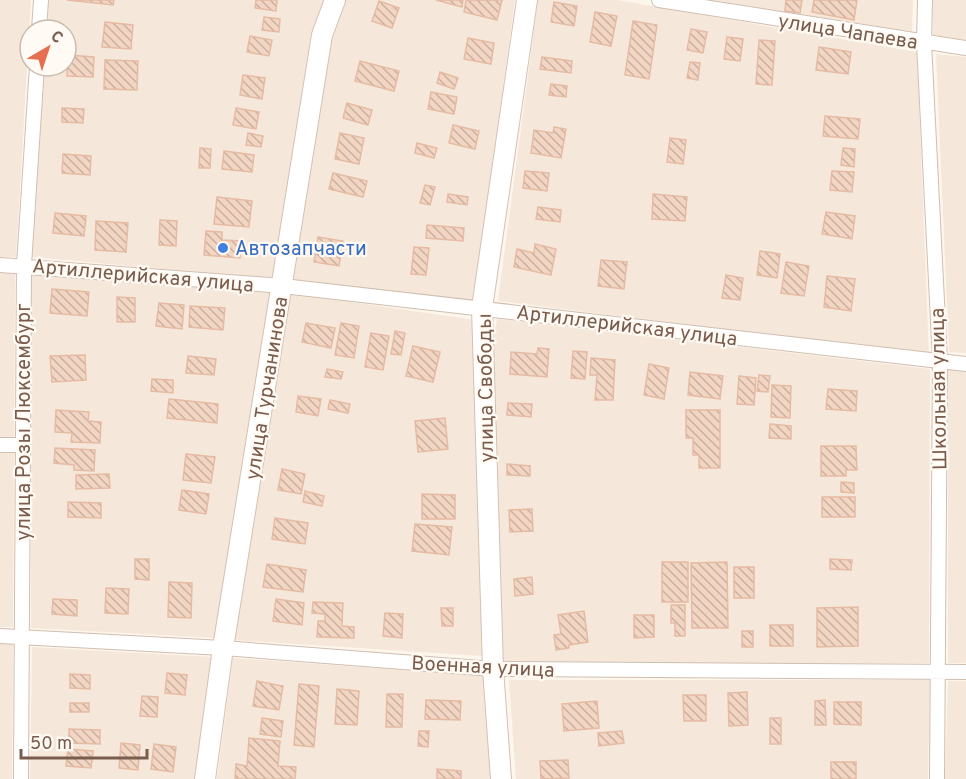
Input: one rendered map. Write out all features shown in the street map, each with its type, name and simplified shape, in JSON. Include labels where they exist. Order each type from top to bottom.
[{"type":"street","points":[[40,18],[41,0]]},
{"type":"street","name":"улица Турчанинова","points":[[206,779],[223,648],[322,35],[335,0]]},
{"type":"street","name":"улица Свободы","points":[[501,779],[493,669],[482,308],[527,0]]},
{"type":"street","name":"улица Чапаева","points":[[659,0],[924,44],[966,48]]},
{"type":"street","name":"Школьная улица","points":[[925,0],[924,44],[940,361],[937,779]]},
{"type":"street","name":"улица Розы Люксембург","points":[[21,779],[24,265],[36,78]]},
{"type":"street","name":"Артиллерийская улица","points":[[0,265],[283,286],[966,364]]},
{"type":"street","points":[[0,446],[23,445]]},
{"type":"street","name":"Военная улица","points":[[0,636],[223,648],[493,669],[966,672]]},
{"type":"shaded area","points":[[0,0],[31,0],[30,18],[18,18],[18,78],[26,78],[16,257],[0,257]]},
{"type":"shaded area","points":[[48,0],[325,0],[311,33],[273,279],[32,257],[43,78],[78,78],[78,18],[47,18]]},
{"type":"shaded area","points":[[345,0],[515,0],[473,302],[293,280],[327,41]]},
{"type":"shaded area","points":[[538,0],[617,0],[917,52],[929,355],[498,301]]},
{"type":"shaded area","points":[[700,0],[913,0],[912,31],[859,29]]},
{"type":"shaded area","points":[[933,0],[966,0],[966,40],[933,37]]},
{"type":"shaded area","points":[[936,54],[966,57],[966,353],[949,352]]},
{"type":"shaded area","points":[[0,272],[15,272],[13,627],[0,627]]},
{"type":"shaded area","points":[[30,272],[270,293],[216,638],[31,628]]},
{"type":"shaded area","points":[[289,293],[475,320],[482,656],[234,640]]},
{"type":"shaded area","points":[[497,319],[930,369],[929,663],[503,664],[494,489],[493,345]]},
{"type":"shaded area","points":[[948,369],[966,371],[966,663],[948,663]]},
{"type":"shaded area","points":[[0,643],[13,643],[12,779],[0,779]]},
{"type":"shaded area","points":[[32,647],[213,657],[194,779],[30,779]]},
{"type":"shaded area","points":[[233,658],[484,676],[492,779],[217,779]]},
{"type":"shaded area","points":[[509,680],[930,680],[928,779],[516,779]]},
{"type":"shaded area","points":[[948,681],[966,681],[966,779],[945,779]]},
{"type":"building","points":[[67,0],[114,0],[113,5]]},
{"type":"building","points":[[256,0],[277,0],[276,11],[255,8]]},
{"type":"building","points":[[436,0],[463,0],[462,7]]},
{"type":"building","points":[[466,0],[502,0],[497,20],[464,12]]},
{"type":"building","points":[[786,0],[802,0],[800,13],[785,11]]},
{"type":"building","points":[[814,0],[857,0],[854,20],[812,12]]},
{"type":"building","points":[[379,1],[399,8],[392,28],[372,21]]},
{"type":"building","points":[[554,2],[577,6],[574,26],[551,22]]},
{"type":"building","points":[[595,12],[617,16],[611,46],[590,42]]},
{"type":"building","points":[[264,17],[280,19],[279,32],[262,30]]},
{"type":"building","points":[[633,21],[657,25],[649,79],[625,75]]},
{"type":"building","points":[[105,22],[133,25],[131,49],[102,47]]},
{"type":"building","points":[[691,29],[707,32],[703,53],[687,50]]},
{"type":"building","points":[[250,36],[272,40],[269,56],[247,52]]},
{"type":"building","points":[[727,37],[743,39],[740,61],[724,59]]},
{"type":"building","points":[[468,38],[494,43],[491,64],[464,59]]},
{"type":"building","points":[[759,40],[775,41],[772,85],[756,84]]},
{"type":"building","points":[[819,47],[851,52],[848,74],[816,70]]},
{"type":"building","points":[[78,56],[94,57],[93,77],[78,76]]},
{"type":"building","points":[[542,57],[572,61],[571,73],[540,69]]},
{"type":"building","points":[[105,60],[138,61],[137,90],[104,89]]},
{"type":"building","points":[[360,61],[399,71],[394,91],[355,81]]},
{"type":"building","points":[[690,62],[700,63],[698,80],[687,78]]},
{"type":"building","points":[[440,72],[458,78],[454,89],[437,83]]},
{"type":"building","points":[[243,75],[265,78],[262,99],[240,95]]},
{"type":"building","points":[[551,84],[567,86],[566,97],[549,95]]},
{"type":"building","points":[[431,92],[457,97],[454,114],[428,109]]},
{"type":"building","points":[[347,103],[372,110],[368,125],[343,118]]},
{"type":"building","points":[[62,108],[84,109],[83,123],[62,122]]},
{"type":"building","points":[[236,108],[259,112],[256,129],[233,125]]},
{"type":"building","points":[[825,116],[860,119],[858,139],[823,136]]},
{"type":"building","points":[[453,125],[479,131],[475,149],[449,143]]},
{"type":"building","points":[[554,127],[566,129],[561,158],[531,153],[534,130],[553,133]]},
{"type":"building","points":[[248,133],[263,136],[261,147],[246,145]]},
{"type":"building","points":[[340,133],[364,138],[359,164],[335,159]]},
{"type":"building","points":[[670,138],[686,140],[683,164],[667,162]]},
{"type":"building","points":[[417,143],[437,148],[434,158],[415,153]]},
{"type":"building","points":[[200,148],[211,149],[210,168],[199,168]]},
{"type":"building","points":[[843,148],[855,149],[854,167],[841,165]]},
{"type":"building","points":[[224,151],[254,155],[252,172],[222,169]]},
{"type":"building","points":[[63,154],[91,156],[90,175],[62,173]]},
{"type":"building","points":[[525,171],[549,173],[547,191],[523,188]]},
{"type":"building","points":[[832,171],[854,172],[852,192],[830,190]]},
{"type":"building","points":[[333,173],[367,181],[363,197],[329,189]]},
{"type":"building","points":[[425,185],[435,187],[430,205],[420,203]]},
{"type":"building","points":[[448,194],[468,197],[467,205],[447,202]]},
{"type":"building","points":[[653,194],[687,197],[685,221],[652,219]]},
{"type":"building","points":[[217,197],[252,201],[249,227],[214,224]]},
{"type":"building","points":[[538,207],[561,210],[560,222],[536,219]]},
{"type":"building","points":[[826,212],[855,216],[852,239],[822,234]]},
{"type":"building","points":[[55,213],[86,216],[84,236],[53,233]]},
{"type":"building","points":[[160,220],[177,221],[176,246],[159,245]]},
{"type":"building","points":[[96,221],[128,223],[126,252],[95,250]]},
{"type":"building","points":[[427,225],[464,228],[463,241],[426,238]]},
{"type":"building","name":"Автозапчасти","points":[[206,231],[222,232],[222,240],[241,241],[240,258],[204,255]]},
{"type":"building","points":[[318,237],[343,241],[339,266],[314,262]]},
{"type":"building","points":[[535,244],[556,249],[551,275],[514,267],[517,249],[534,253]]},
{"type":"building","points":[[414,247],[429,248],[426,275],[411,274]]},
{"type":"building","points":[[760,251],[780,254],[777,278],[757,275]]},
{"type":"building","points":[[601,260],[627,262],[624,289],[598,286]]},
{"type":"building","points":[[786,262],[809,266],[804,296],[781,293]]},
{"type":"building","points":[[726,275],[743,278],[740,300],[722,298]]},
{"type":"building","points":[[827,276],[855,279],[851,311],[824,307]]},
{"type":"building","points":[[52,289],[89,292],[87,316],[50,313]]},
{"type":"building","points":[[117,297],[135,298],[135,322],[117,322]]},
{"type":"building","points":[[159,303],[184,305],[182,329],[156,326]]},
{"type":"building","points":[[190,306],[225,308],[223,330],[189,327]]},
{"type":"building","points":[[306,323],[335,328],[331,348],[302,342]]},
{"type":"building","points":[[341,323],[359,326],[354,358],[335,355]]},
{"type":"building","points":[[395,331],[405,333],[401,355],[391,354]]},
{"type":"building","points":[[371,333],[389,336],[383,370],[365,367]]},
{"type":"building","points":[[413,346],[440,352],[433,382],[406,376]]},
{"type":"building","points":[[538,348],[549,349],[547,377],[510,374],[511,352],[537,354]]},
{"type":"building","points":[[573,351],[587,352],[585,379],[571,378]]},
{"type":"building","points":[[85,355],[86,380],[52,382],[50,356]]},
{"type":"building","points":[[188,356],[216,359],[214,375],[186,373]]},
{"type":"building","points":[[591,358],[615,360],[613,400],[595,400],[597,375],[590,375]]},
{"type":"building","points":[[649,364],[669,368],[664,399],[644,395]]},
{"type":"building","points":[[327,369],[343,372],[341,379],[325,377]]},
{"type":"building","points":[[690,372],[723,376],[720,399],[688,395]]},
{"type":"building","points":[[759,375],[770,376],[768,392],[757,391]]},
{"type":"building","points":[[739,376],[756,378],[754,405],[737,404]]},
{"type":"building","points":[[152,379],[173,380],[173,393],[151,391]]},
{"type":"building","points":[[772,385],[791,386],[790,418],[771,417]]},
{"type":"building","points":[[828,389],[857,391],[856,411],[826,409]]},
{"type":"building","points":[[298,396],[321,399],[318,416],[296,412]]},
{"type":"building","points":[[169,399],[218,404],[217,423],[167,418]]},
{"type":"building","points":[[330,400],[350,404],[348,413],[328,409]]},
{"type":"building","points":[[508,403],[532,404],[531,417],[507,415]]},
{"type":"building","points":[[56,410],[89,412],[88,421],[101,422],[100,443],[71,442],[72,433],[55,432]]},
{"type":"building","points":[[686,410],[720,410],[720,468],[699,468],[699,455],[693,455],[693,438],[686,438]]},
{"type":"building","points":[[445,418],[448,449],[418,452],[415,421]]},
{"type":"building","points":[[770,424],[791,426],[791,439],[769,438]]},
{"type":"building","points":[[821,446],[856,446],[857,470],[846,470],[846,476],[821,476]]},
{"type":"building","points":[[55,448],[95,450],[94,471],[74,470],[74,465],[54,463]]},
{"type":"building","points":[[186,454],[215,457],[211,483],[183,480]]},
{"type":"building","points":[[507,464],[530,466],[530,476],[507,475]]},
{"type":"building","points":[[282,469],[305,474],[301,494],[278,490]]},
{"type":"building","points":[[109,474],[110,488],[76,489],[76,475]]},
{"type":"building","points":[[841,482],[854,483],[854,493],[841,492]]},
{"type":"building","points":[[182,490],[209,494],[206,514],[179,510]]},
{"type":"building","points":[[305,491],[324,496],[322,506],[303,502]]},
{"type":"building","points":[[422,494],[455,495],[455,519],[422,519]]},
{"type":"building","points":[[822,497],[855,497],[855,517],[822,517]]},
{"type":"building","points":[[68,502],[101,503],[101,518],[68,517]]},
{"type":"building","points":[[532,509],[533,531],[510,532],[509,510]]},
{"type":"building","points":[[275,518],[308,523],[305,544],[272,539]]},
{"type":"building","points":[[415,524],[452,527],[449,555],[412,551]]},
{"type":"building","points":[[135,559],[149,559],[149,580],[135,579]]},
{"type":"building","points":[[830,559],[852,560],[851,570],[830,569]]},
{"type":"building","points":[[662,562],[688,562],[688,602],[662,602]]},
{"type":"building","points":[[727,562],[728,628],[692,628],[691,563]]},
{"type":"building","points":[[267,564],[306,570],[303,592],[263,587]]},
{"type":"building","points":[[734,567],[754,567],[754,598],[734,598]]},
{"type":"building","points":[[532,577],[533,594],[515,596],[514,579]]},
{"type":"building","points":[[169,582],[192,583],[191,618],[168,617]]},
{"type":"building","points":[[106,588],[129,589],[128,614],[105,613]]},
{"type":"building","points":[[53,599],[77,600],[77,616],[52,614]]},
{"type":"building","points":[[276,599],[304,603],[302,625],[273,621]]},
{"type":"building","points":[[313,602],[343,603],[342,626],[354,627],[354,638],[317,637],[318,621],[325,621],[325,614],[312,613]]},
{"type":"building","points":[[671,605],[685,605],[685,636],[675,636],[675,623],[671,623]]},
{"type":"building","points":[[858,607],[858,646],[817,647],[817,608]]},
{"type":"building","points":[[441,608],[453,608],[453,626],[442,626]]},
{"type":"building","points":[[584,611],[588,642],[556,650],[554,635],[561,634],[558,615]]},
{"type":"building","points":[[385,613],[403,614],[402,638],[383,636]]},
{"type":"building","points":[[634,615],[654,615],[654,637],[634,638]]},
{"type":"building","points":[[770,625],[793,625],[793,646],[770,646]]},
{"type":"building","points":[[742,631],[753,631],[753,647],[742,647]]},
{"type":"building","points":[[167,673],[187,675],[185,695],[165,693]]},
{"type":"building","points":[[70,674],[90,675],[90,689],[70,688]]},
{"type":"building","points":[[257,681],[283,686],[279,710],[253,706]]},
{"type":"building","points":[[299,684],[319,686],[314,747],[294,745]]},
{"type":"building","points":[[337,689],[359,691],[357,725],[335,724]]},
{"type":"building","points":[[747,692],[748,725],[729,726],[728,693]]},
{"type":"building","points":[[387,694],[403,694],[402,727],[386,727]]},
{"type":"building","points":[[683,695],[706,695],[706,721],[684,721]]},
{"type":"building","points":[[142,696],[158,697],[157,717],[140,716]]},
{"type":"building","points":[[426,700],[461,701],[460,720],[425,719]]},
{"type":"building","points":[[825,700],[826,725],[815,725],[815,701]]},
{"type":"building","points":[[597,701],[599,728],[564,731],[562,704]]},
{"type":"building","points":[[834,702],[861,702],[861,725],[834,724]]},
{"type":"building","points":[[70,703],[89,703],[89,712],[70,712]]},
{"type":"building","points":[[262,718],[283,721],[281,737],[260,734]]},
{"type":"building","points":[[770,718],[781,718],[781,744],[770,744]]},
{"type":"building","points":[[69,729],[100,730],[100,744],[69,743]]},
{"type":"building","points":[[419,731],[429,731],[428,747],[418,746]]},
{"type":"building","points":[[622,731],[624,743],[599,746],[598,733]]},
{"type":"building","points":[[249,738],[280,741],[278,766],[296,767],[295,779],[235,779],[236,764],[247,766]]},
{"type":"building","points":[[121,743],[140,745],[138,770],[119,768]]},
{"type":"building","points":[[154,744],[176,747],[173,772],[151,769]]},
{"type":"building","points":[[68,749],[93,751],[91,768],[66,766]]},
{"type":"building","points":[[568,760],[569,778],[541,779],[540,761]]},
{"type":"building","points":[[831,762],[856,762],[856,779],[831,779]]},
{"type":"building","points":[[437,769],[461,771],[461,779],[437,779]]},
{"type":"place","name":"Автозапчасти","points":[[223,248]]}]
